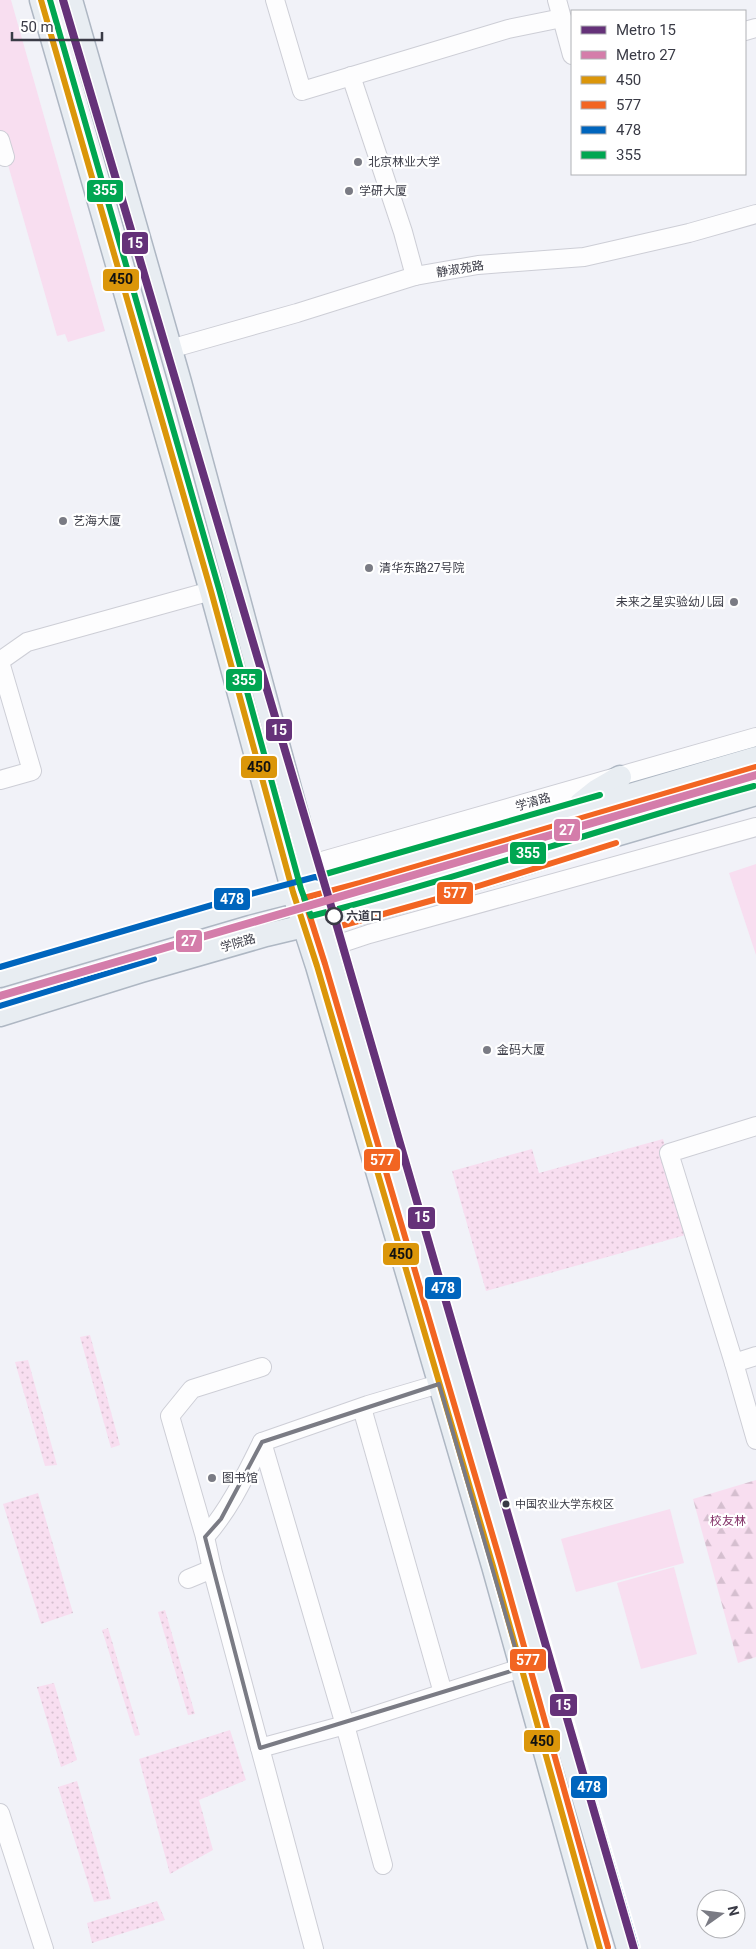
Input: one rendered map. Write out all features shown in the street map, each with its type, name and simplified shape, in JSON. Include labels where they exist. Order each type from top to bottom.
[{"type":"main road","points":[[41,0],[149,375],[290,882],[315,923],[333,946],[628,1949]]},
{"type":"main road","points":[[72,0],[171,351],[313,875],[315,923],[439,1384],[600,1949]]},
{"type":"main road","points":[[139,340],[171,351]]},
{"type":"main road","points":[[149,375],[171,351]]},
{"type":"main road","name":"学清路","points":[[313,875],[367,873],[756,758]]},
{"type":"main road","points":[[570,812],[596,791],[620,777]]},
{"type":"main road","points":[[315,923],[371,910],[756,794]]},
{"type":"main road","points":[[0,976],[245,904],[290,882],[313,875]]},
{"type":"main road","name":"学院路","points":[[0,1015],[141,971],[315,923]]},
{"type":"street","points":[[275,0],[302,90],[508,29],[562,18]]},
{"type":"street","points":[[557,0],[571,51]]},
{"type":"street","points":[[351,76],[403,232],[415,276]]},
{"type":"street","points":[[0,140],[5,157]]},
{"type":"street","name":"静淑苑路","points":[[171,351],[415,276],[478,265],[584,257],[689,233],[756,214]]},
{"type":"street","points":[[0,780],[32,771],[0,661],[27,642],[210,592]]},
{"type":"street","name":"学清路","points":[[313,875],[620,777],[756,737]]},
{"type":"street","points":[[333,946],[386,929],[756,827]]},
{"type":"street","points":[[756,1126],[669,1154],[734,1362],[756,1440]]},
{"type":"street","points":[[734,1362],[756,1356]]},
{"type":"street","points":[[262,1367],[192,1390],[170,1416],[205,1537],[314,1949]]},
{"type":"street","points":[[205,1537],[221,1519],[241,1485],[262,1442],[439,1384]]},
{"type":"street","points":[[362,1408],[443,1693]]},
{"type":"street","points":[[262,1442],[345,1725],[383,1865]]},
{"type":"street","points":[[188,1579],[212,1569]]},
{"type":"street","points":[[260,1748],[345,1725],[521,1668]]},
{"type":"street","points":[[0,1812],[44,1949]]},
{"type":"highlighted area","points":[[439,1384],[521,1668],[260,1748],[205,1537],[221,1519],[262,1442]]},
{"type":"green space","points":[[0,0],[11,0],[105,331],[68,342],[65,334],[57,336],[0,137]]},
{"type":"green space","points":[[756,864],[756,955],[729,873]]},
{"type":"green space","points":[[663,1139],[689,1234],[486,1291],[452,1171],[532,1149],[539,1173]]},
{"type":"green space","points":[[90,1335],[120,1445],[111,1448],[80,1337]]},
{"type":"green space","points":[[28,1360],[57,1465],[45,1466],[15,1362]]},
{"type":"green space","name":"校友林","points":[[756,1480],[756,1657],[738,1663],[693,1499]]},
{"type":"green space","points":[[38,1493],[73,1613],[41,1624],[3,1504]]},
{"type":"green space","points":[[670,1509],[684,1563],[576,1592],[561,1539]]},
{"type":"green space","points":[[674,1567],[697,1654],[641,1669],[617,1583]]},
{"type":"green space","points":[[165,1610],[195,1714],[188,1715],[158,1612]]},
{"type":"green space","points":[[108,1628],[140,1735],[135,1736],[102,1630]]},
{"type":"green space","points":[[54,1683],[77,1760],[61,1767],[37,1687]]},
{"type":"green space","points":[[230,1730],[246,1780],[199,1800],[213,1850],[170,1874],[139,1759]]},
{"type":"green space","points":[[77,1781],[111,1899],[94,1902],[58,1787]]},
{"type":"green space","points":[[157,1901],[165,1920],[92,1943],[87,1923]]},
{"type":"metro line","name":"15","points":[[63,0],[334,916],[634,1949]]},
{"type":"metro line","name":"27","points":[[0,996],[756,775]]},
{"type":"transit line","name":"450","points":[[41,0],[211,591],[293,892],[317,966],[493,1566],[600,1949]]},
{"type":"transit line","name":"355","points":[[50,0],[219,589],[301,889],[311,916],[422,885],[754,786]]},
{"type":"transit line","name":"577","points":[[608,1947],[501,1564],[304,898],[756,767]]},
{"type":"transit line","name":"355","points":[[309,828],[322,875],[600,795]]},
{"type":"transit line","name":"577","points":[[350,971],[337,927],[437,899],[616,843]]},
{"type":"transit line","name":"478","points":[[0,967],[243,896],[315,877],[323,881],[636,1947]]},
{"type":"transit line","name":"478","points":[[0,1006],[154,959]]},
{"type":"place","name":"北京林业大学","points":[[358,162]]},
{"type":"place","name":"学研大厦","points":[[349,191]]},
{"type":"place","name":"艺海大厦","points":[[63,521]]},
{"type":"place","name":"清华东路27号院","points":[[369,568]]},
{"type":"place","name":"未来之星实验幼儿园","points":[[734,602]]},
{"type":"place","name":"六道口","points":[[334,916]]},
{"type":"place","name":"金码大厦","points":[[487,1050]]},
{"type":"place","name":"图书馆","points":[[212,1478]]},
{"type":"place","name":"中国农业大学东校区","points":[[506,1504]]}]
